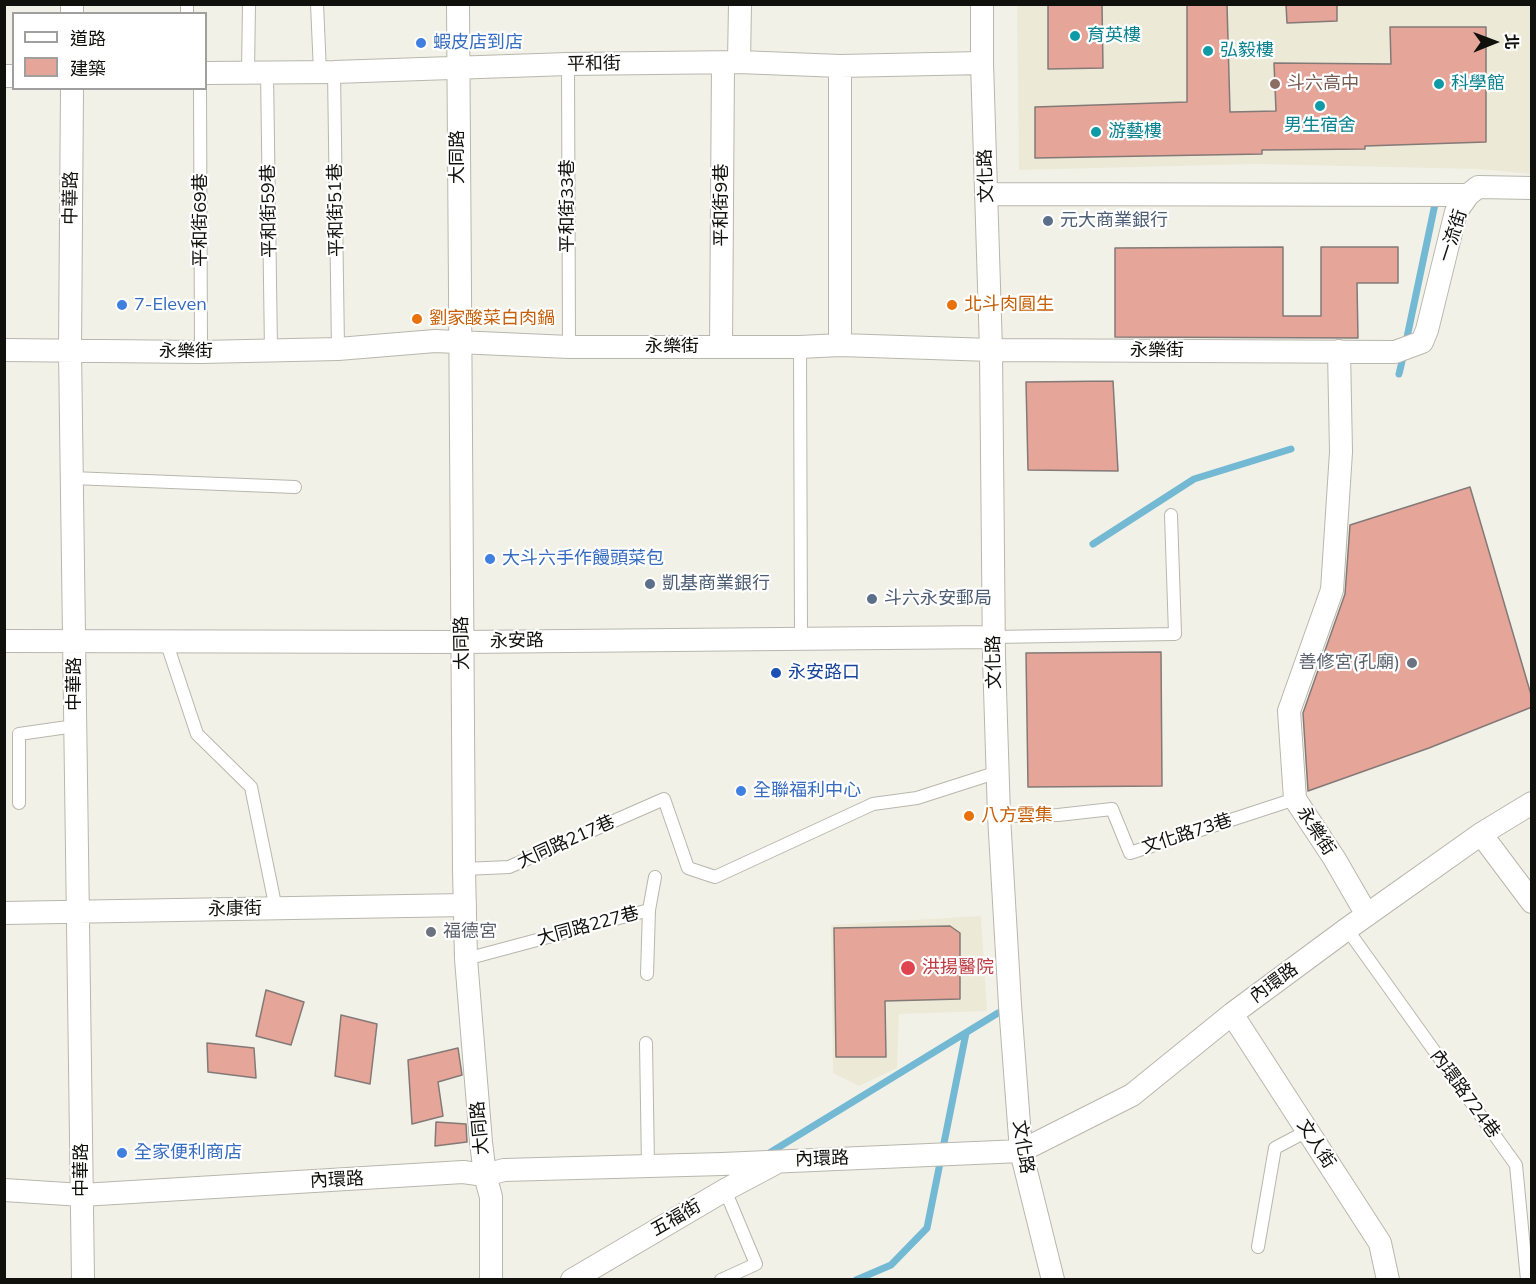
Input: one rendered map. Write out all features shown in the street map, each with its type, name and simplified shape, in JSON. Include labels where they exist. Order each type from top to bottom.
[{"type":"street","name":"大同路","points":[[458,4],[459,343],[466,959],[485,1175],[491,1197],[491,1280]]},
{"type":"street","name":"平和街9巷","points":[[721,346],[731,63],[740,4]]},
{"type":"street","name":"文化路","points":[[982,4],[991,350],[993,637],[999,816],[1021,1151],[1053,1280]]},
{"type":"street","name":"平和街","points":[[207,73],[327,72],[568,64],[731,63],[840,66],[982,63]]},
{"type":"street","points":[[840,66],[840,345]]},
{"type":"street","name":"中華路","points":[[72,90],[70,350],[83,1280]]},
{"type":"street","name":"一流街","points":[[1422,342],[1427,330],[1456,212],[1468,195],[1478,187],[1522,186],[1532,188]]},
{"type":"street","points":[[986,194],[1468,195]]},
{"type":"street","name":"永樂街","points":[[4,350],[270,351],[338,349],[435,341],[569,347],[840,345],[991,350],[1395,352],[1422,342]]},
{"type":"street","name":"永樂街","points":[[1339,351],[1341,452],[1332,590],[1289,711],[1295,799],[1334,858],[1367,915]]},
{"type":"street","name":"永安路","points":[[4,641],[462,642],[993,637]]},
{"type":"street","name":"內環路","points":[[4,1190],[82,1195],[463,1172],[485,1175],[504,1170],[722,1164],[1021,1151],[1132,1095],[1232,1014],[1347,929],[1481,834],[1532,803]]},
{"type":"street","points":[[1481,834],[1532,902]]},
{"type":"street","name":"永康街","points":[[4,913],[465,905]]},
{"type":"street","name":"文人街","points":[[1232,1014],[1380,1243],[1388,1280]]},
{"type":"street","name":"五福街","points":[[572,1280],[725,1190],[781,1160]]},
{"type":"lane","name":"平和街59巷","points":[[249,4],[258,72],[270,351]]},
{"type":"lane","name":"平和街51巷","points":[[316,4],[327,72],[338,349]]},
{"type":"lane","name":"平和街33巷","points":[[568,64],[569,347]]},
{"type":"lane","name":"平和街69巷","points":[[200,90],[201,352]]},
{"type":"lane","points":[[800,347],[801,639]]},
{"type":"lane","points":[[72,478],[295,487]]},
{"type":"lane","points":[[993,637],[1175,634],[1172,516]]},
{"type":"lane","points":[[166,641],[197,734],[251,787],[276,909]]},
{"type":"lane","points":[[19,803],[19,734],[75,726]]},
{"type":"lane","name":"大同路217巷","points":[[464,868],[509,867],[664,799],[688,868],[715,877],[873,804],[917,798],[998,772]]},
{"type":"lane","name":"文化路73巷","points":[[999,816],[1058,815],[1112,809],[1130,853],[1295,799]]},
{"type":"lane","points":[[649,910],[655,877]]},
{"type":"lane","name":"大同路227巷","points":[[466,959],[649,910],[647,974]]},
{"type":"lane","name":"內環路724巷","points":[[1347,929],[1516,1166],[1527,1280]]},
{"type":"lane","points":[[646,1043],[648,1166]]},
{"type":"lane","points":[[1258,1247],[1275,1148],[1307,1131]]},
{"type":"lane","points":[[721,1280],[756,1264],[725,1190]]},
{"type":"shaded area","name":"斗六高中","points":[[1017,5],[1531,5],[1531,174],[1478,169],[1256,164],[1019,170]]},
{"type":"shaded area","name":"洪揚醫院","points":[[981,916],[987,1011],[899,1014],[897,1068],[859,1086],[833,1073],[831,925]]},
{"type":"building","name":"育英樓","points":[[1048,4],[1102,4],[1103,68],[1048,69]]},
{"type":"building","points":[[1187,4],[1227,4],[1230,112],[1276,111],[1274,63],[1391,64],[1390,27],[1486,27],[1486,142],[1365,146],[1365,149],[1262,150],[1262,154],[1035,158],[1035,107],[1187,102]]},
{"type":"building","points":[[1286,4],[1337,4],[1337,21],[1287,23]]},
{"type":"building","points":[[1283,247],[1283,316],[1321,316],[1321,247],[1398,247],[1398,283],[1357,283],[1358,338],[1115,337],[1115,248]]},
{"type":"building","points":[[1113,381],[1118,471],[1028,470],[1026,382]]},
{"type":"building","name":"善修宮(孔廟)","points":[[1470,487],[1532,698],[1532,707],[1429,748],[1308,791],[1303,713],[1345,594],[1350,525]]},
{"type":"building","points":[[1161,652],[1162,786],[1028,787],[1026,653]]},
{"type":"building","name":"洪揚醫院","points":[[950,926],[960,933],[960,999],[885,1001],[886,1057],[836,1057],[834,928]]},
{"type":"building","points":[[266,990],[304,1002],[291,1045],[256,1036]]},
{"type":"building","points":[[341,1015],[377,1024],[370,1084],[335,1076]]},
{"type":"building","points":[[207,1043],[254,1048],[256,1078],[208,1072]]},
{"type":"building","points":[[458,1048],[462,1075],[438,1082],[443,1116],[412,1124],[408,1060]]},
{"type":"building","points":[[436,1122],[466,1124],[467,1142],[435,1146]]},
{"type":"waterway","points":[[1406,342],[1435,204]]},
{"type":"waterway","points":[[1399,374],[1404,353]]},
{"type":"waterway","points":[[1093,544],[1194,479],[1291,449]]},
{"type":"waterway","points":[[766,1155],[998,1013]]},
{"type":"waterway","points":[[856,1280],[891,1265],[927,1228],[966,1033]]},
{"type":"place","name":"育英樓","points":[[1075,36]]},
{"type":"place","name":"蝦皮店到店","points":[[421,43]]},
{"type":"place","name":"弘毅樓","points":[[1208,51]]},
{"type":"place","name":"斗六高中","points":[[1275,84]]},
{"type":"place","name":"科學館","points":[[1439,84]]},
{"type":"place","name":"男生宿舍","points":[[1320,106]]},
{"type":"place","name":"游藝樓","points":[[1096,132]]},
{"type":"place","name":"元大商業銀行","points":[[1048,221]]},
{"type":"place","name":"7-Eleven","points":[[122,305]]},
{"type":"place","name":"北斗肉圓生","points":[[952,305]]},
{"type":"place","name":"劉家酸菜白肉鍋","points":[[417,319]]},
{"type":"place","name":"大斗六手作饅頭菜包","points":[[490,559]]},
{"type":"place","name":"凱基商業銀行","points":[[650,584]]},
{"type":"place","name":"斗六永安郵局","points":[[872,599]]},
{"type":"place","name":"善修宮(孔廟)","points":[[1412,663]]},
{"type":"place","name":"永安路口","points":[[776,673]]},
{"type":"place","name":"全聯福利中心","points":[[741,791]]},
{"type":"place","name":"八方雲集","points":[[969,816]]},
{"type":"place","name":"福德宮","points":[[431,932]]},
{"type":"place","name":"洪揚醫院","points":[[908,968]]},
{"type":"place","name":"全家便利商店","points":[[122,1153]]}]
